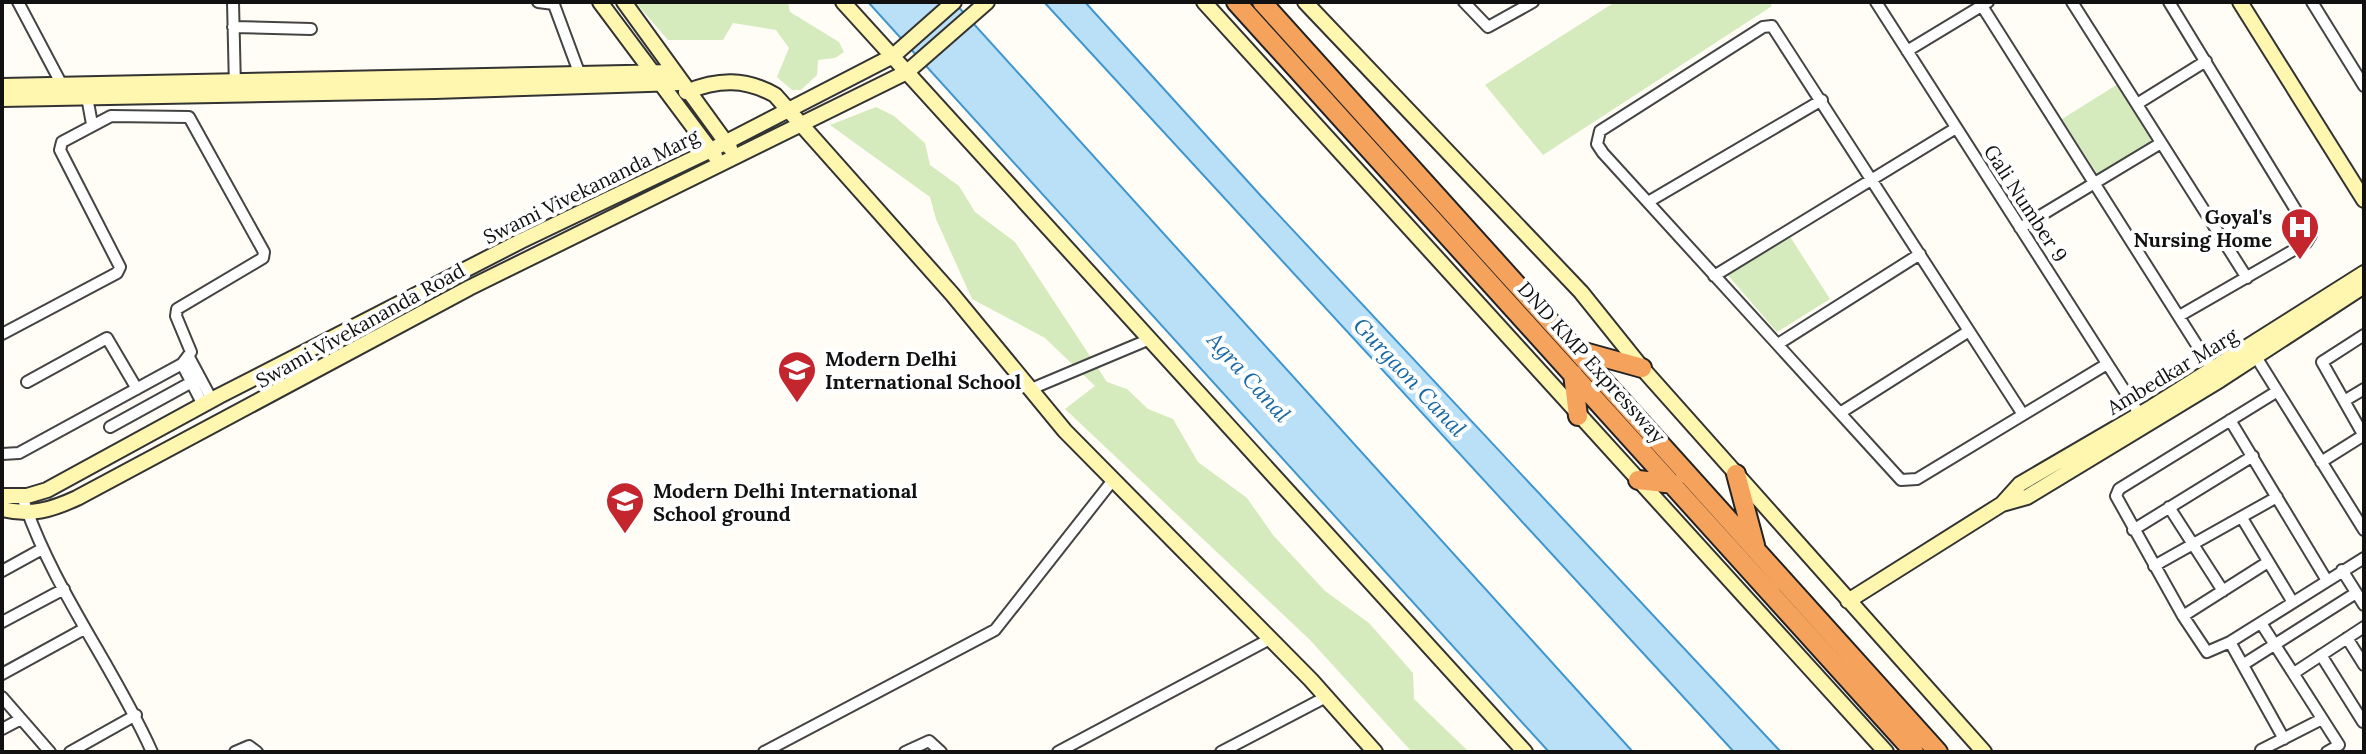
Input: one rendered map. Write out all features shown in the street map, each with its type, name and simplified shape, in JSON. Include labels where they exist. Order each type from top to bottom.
[{"type":"highway","name":"DND KMP Expressway","points":[[1236,2],[1914,752]]},
{"type":"highway","name":"DND KMP Expressway","points":[[1262,2],[1938,752]]},
{"type":"highway","points":[[1572,344],[1642,368]]},
{"type":"highway","points":[[1573,374],[1578,416]]},
{"type":"highway","points":[[1736,474],[1756,548]]},
{"type":"highway","points":[[1638,480],[1674,484]]},
{"type":"street","points":[[18,2],[62,85]]},
{"type":"street","points":[[233,2],[235,88]]},
{"type":"street","points":[[538,2],[553,3],[580,75]]},
{"type":"street","points":[[600,2],[715,156]]},
{"type":"street","points":[[624,2],[730,149]]},
{"type":"street","points":[[843,2],[898,51],[1150,339],[1525,752]]},
{"type":"street","points":[[730,149],[790,110],[898,51],[954,2]]},
{"type":"street","points":[[730,149],[802,123],[912,68],[987,2]]},
{"type":"street","points":[[1204,2],[1886,752]]},
{"type":"street","points":[[1305,2],[1581,292],[1642,368],[1984,752]]},
{"type":"street","points":[[1464,2],[1488,27],[1533,2]]},
{"type":"street","name":"Gali Number 9","points":[[1876,2],[2143,419]]},
{"type":"street","points":[[2072,2],[2247,278]]},
{"type":"street","points":[[2169,2],[2311,235],[2306,243],[2181,315]]},
{"type":"street","points":[[2240,2],[2364,200]]},
{"type":"street","points":[[2312,2],[2364,86]]},
{"type":"street","points":[[1907,51],[1985,4],[2212,369]]},
{"type":"street","points":[[233,27],[311,29]]},
{"type":"street","points":[[2022,413],[1777,30],[1763,27],[1600,131],[1597,144],[1603,153],[1893,474],[1908,482],[2107,364]]},
{"type":"street","points":[[2137,104],[2206,61]]},
{"type":"street","points":[[6,92],[87,97],[580,75],[679,82],[753,83],[775,95],[790,110],[1113,480],[1326,697],[1375,752]]},
{"type":"street","points":[[6,92],[62,85],[235,88],[656,80]]},
{"type":"street","points":[[87,97],[92,124]]},
{"type":"street","points":[[1648,202],[1822,100]]},
{"type":"street","points":[[2,334],[119,270],[119,264],[60,150],[67,137],[111,116],[189,117],[264,252],[261,260],[175,311],[191,349],[185,360],[19,453],[2,454]]},
{"type":"street","points":[[1714,276],[1956,128]]},
{"type":"street","points":[[2020,228],[2161,143]]},
{"type":"street","name":"Swami Vivekananda Marg","points":[[2,496],[22,496],[61,483],[521,241],[730,149]]},
{"type":"street","name":"Swami Vivekananda Road","points":[[5,512],[28,514],[53,509],[91,491],[715,156]]},
{"type":"street","points":[[1778,344],[1920,254]]},
{"type":"street","name":"Ambedkar Marg","points":[[1848,601],[2002,504],[2027,497],[2212,369],[2253,352],[2364,273]]},
{"type":"street","name":"Ambedkar Marg","points":[[2143,419],[2364,286]]},
{"type":"street","points":[[1840,413],[1969,331]]},
{"type":"street","points":[[2321,462],[2364,435],[2322,360],[2364,335]]},
{"type":"street","points":[[27,382],[107,338],[137,389]]},
{"type":"street","points":[[1031,389],[1150,339]]},
{"type":"street","points":[[2253,352],[2364,530]]},
{"type":"street","points":[[185,360],[190,383],[208,403]]},
{"type":"street","points":[[185,360],[208,403]]},
{"type":"street","points":[[110,427],[190,383]]},
{"type":"street","points":[[2344,401],[2364,389]]},
{"type":"street","points":[[2276,392],[2119,489],[2118,502],[2207,652],[2230,642],[2364,558]]},
{"type":"street","points":[[2230,420],[2326,579]]},
{"type":"street","points":[[2133,530],[2253,456]]},
{"type":"street","points":[[764,752],[995,630],[1113,480]]},
{"type":"street","points":[[22,496],[42,549],[84,629],[136,715],[152,752]]},
{"type":"street","points":[[2154,566],[2277,497]]},
{"type":"street","points":[[2169,507],[2223,591]]},
{"type":"street","points":[[2242,518],[2292,601]]},
{"type":"street","points":[[2,571],[42,549]]},
{"type":"street","points":[[2183,616],[2268,562]]},
{"type":"street","points":[[2342,570],[2364,605]]},
{"type":"street","points":[[2,622],[64,589]]},
{"type":"street","points":[[2244,664],[2356,593]]},
{"type":"street","points":[[2261,623],[2339,745],[2327,752]]},
{"type":"street","points":[[2294,673],[2364,627]]},
{"type":"street","points":[[2,674],[84,629]]},
{"type":"street","points":[[2347,638],[2364,665]]},
{"type":"street","points":[[1058,752],[1270,639]]},
{"type":"street","points":[[2230,642],[2284,739]]},
{"type":"street","points":[[2321,655],[2363,722]]},
{"type":"street","points":[[2,697],[50,752]]},
{"type":"street","points":[[1221,752],[1326,697]]},
{"type":"street","points":[[70,752],[136,715]]},
{"type":"street","points":[[2,729],[21,719]]},
{"type":"street","points":[[2261,750],[2322,719]]},
{"type":"street","points":[[905,752],[929,741],[941,752]]},
{"type":"street","points":[[235,752],[249,746],[257,752]]},
{"type":"green space","points":[[635,2],[788,2],[790,12],[839,42],[844,52],[835,58],[818,60],[817,75],[801,90],[792,90],[777,77],[789,48],[776,30],[733,23],[723,40],[668,40]]},
{"type":"green space","points":[[1615,2],[1769,2],[1772,6],[1543,155],[1485,85]]},
{"type":"green space","points":[[2118,84],[2153,140],[2098,175],[2062,119]]},
{"type":"green space","points":[[876,107],[894,116],[925,143],[930,165],[959,186],[975,212],[1015,242],[1107,382],[1127,389],[1148,409],[1173,419],[1198,462],[1247,498],[1273,535],[1325,591],[1369,623],[1413,673],[1414,699],[1469,752],[1412,752],[1309,639],[1065,409],[1095,386],[1045,338],[972,299],[936,219],[930,197],[830,125]]},
{"type":"green space","points":[[1789,235],[1830,299],[1777,332],[1726,273]]},
{"type":"water","name":"Agra Canal","points":[[868,2],[954,2],[1633,752],[1549,752]]},
{"type":"water","name":"Gurgaon Canal","points":[[1044,2],[1085,2],[1261,196],[1781,752],[1734,752]]},
{"type":"place","name":"Goyal's Nursing Home","points":[[2300,261]]},
{"type":"place","name":"Modern Delhi International School","points":[[797,404]]},
{"type":"place","name":"Modern Delhi International School ground","points":[[625,535]]}]
